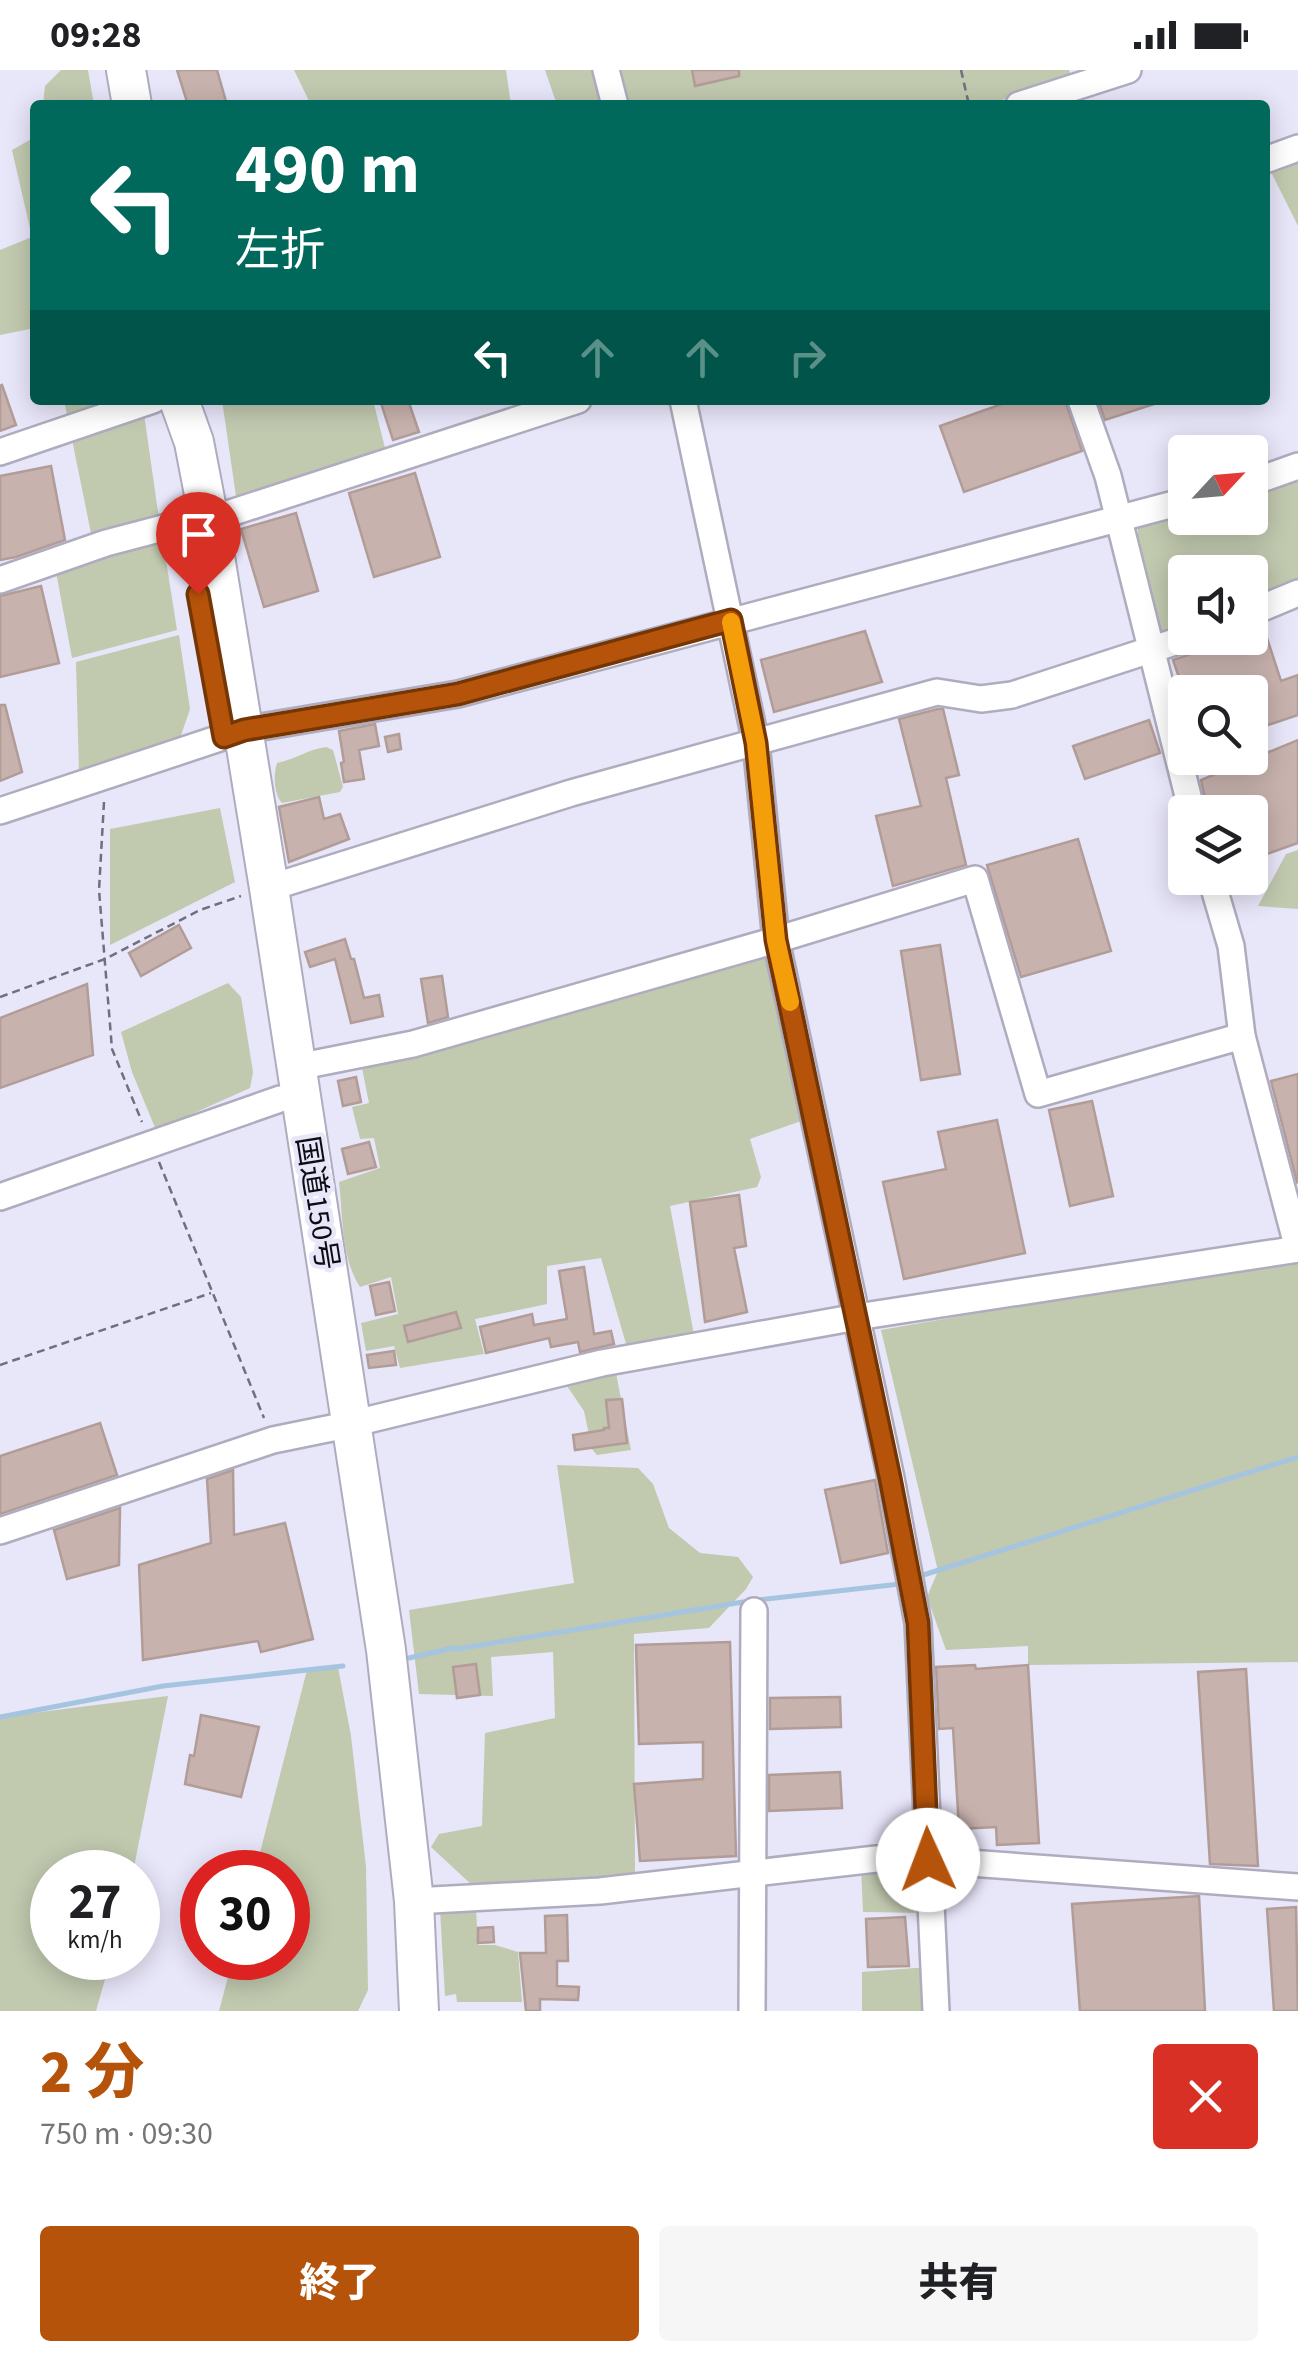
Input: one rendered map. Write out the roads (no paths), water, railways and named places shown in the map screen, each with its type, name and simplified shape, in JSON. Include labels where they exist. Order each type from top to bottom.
[{"type":"highway","points":[[126,70],[131,100]]},
{"type":"highway","name":"国道150号","points":[[176,405],[171,441],[198,521],[234,734],[230,768],[258,890],[342,1426],[386,1650],[414,1901],[420,2011]]},
{"type":"highway","name":"国道150号","points":[[342,1426],[389,1904],[395,2011]]},
{"type":"street","points":[[606,70],[614,100]]},
{"type":"street","points":[[1035,100],[1128,70]]},
{"type":"street","points":[[1270,158],[1298,148]]},
{"type":"street","points":[[0,452],[138,405]]},
{"type":"street","points":[[0,580],[106,543],[198,521],[562,405]]},
{"type":"street","points":[[683,405],[756,743],[776,940],[918,1623],[936,2011]]},
{"type":"street","points":[[1083,405],[1108,476],[1188,795]]},
{"type":"street","points":[[1268,477],[1298,466]]},
{"type":"street","points":[[0,811],[234,734],[458,694],[1168,506]]},
{"type":"street","points":[[1268,606],[1298,594]]},
{"type":"street","points":[[258,890],[571,793],[937,692],[980,699],[1012,695],[1168,644]]},
{"type":"street","points":[[0,1197],[152,1145],[288,1083],[976,879],[1038,1094],[1242,1036]]},
{"type":"street","points":[[0,1532],[273,1440],[602,1363],[857,1317],[1298,1249],[1242,1036],[1231,946],[1216,895]]},
{"type":"street","points":[[752,2011],[754,1612]]},
{"type":"street","points":[[414,1901],[600,1892],[876,1859],[1298,1887]]},
{"type":"waterway","points":[[920,1576],[1298,1457]]},
{"type":"waterway","points":[[409,1658],[749,1601],[900,1584]]},
{"type":"waterway","points":[[0,1717],[163,1686],[343,1666]]}]
